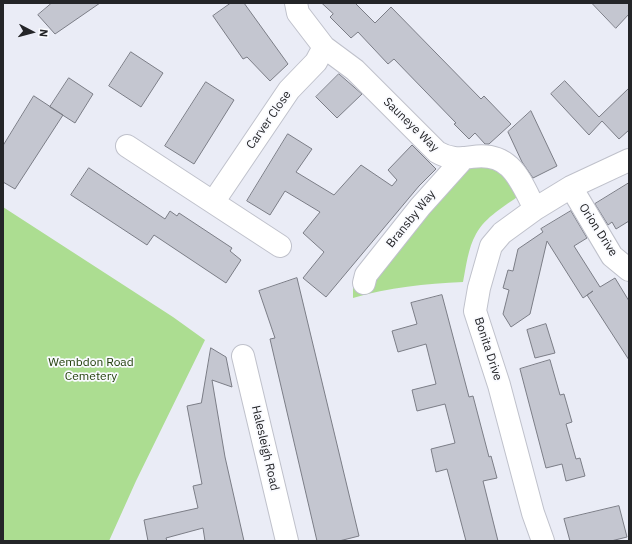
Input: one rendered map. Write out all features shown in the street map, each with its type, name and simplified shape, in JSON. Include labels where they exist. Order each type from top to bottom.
[{"type":"street","points":[[296,3],[298,13],[324,46]]},
{"type":"street","name":"Sauneye Way","points":[[324,46],[355,70],[437,152],[445,156],[464,158],[490,156],[503,161],[516,175],[535,209]]},
{"type":"street","name":"Carver Close","points":[[214,201],[289,90],[316,62],[324,46]]},
{"type":"street","points":[[127,146],[214,201],[280,246]]},
{"type":"street","name":"Bransby Way","points":[[364,283],[366,275],[420,206],[464,158]]},
{"type":"street","name":"Bonita Drive","points":[[543,541],[533,513],[499,385],[475,311],[484,269],[491,246],[502,233],[535,209],[571,187],[629,160]]},
{"type":"street","name":"Orion Drive","points":[[571,187],[612,256],[629,270]]},
{"type":"street","name":"Halesleigh Road","points":[[243,356],[287,541]]},
{"type":"green space","points":[[498,166],[520,195],[496,212],[485,222],[476,234],[471,245],[463,282],[407,287],[380,291],[353,298],[353,287],[366,286],[465,167]]},
{"type":"green space","name":"Wembdon Road Cemetery","points":[[3,207],[173,317],[205,340],[136,481],[109,541],[3,541]]},
{"type":"building","points":[[52,3],[100,3],[55,34],[38,15]]},
{"type":"building","points":[[231,3],[244,3],[288,64],[270,81],[247,57],[243,59],[213,16]]},
{"type":"building","points":[[322,3],[355,3],[375,23],[391,7],[481,99],[484,96],[511,124],[489,144],[485,144],[475,133],[469,139],[454,124],[456,123],[394,59],[388,64],[358,32],[351,38],[330,17],[333,14]]},
{"type":"building","points":[[592,3],[629,3],[629,14],[616,28]]},
{"type":"building","points":[[131,52],[163,73],[141,107],[109,86]]},
{"type":"building","points":[[339,74],[362,94],[337,118],[316,97]]},
{"type":"building","points":[[69,78],[93,94],[75,123],[50,107]]},
{"type":"building","points":[[565,81],[599,117],[629,88],[629,130],[619,139],[602,121],[589,135],[551,94]]},
{"type":"building","points":[[206,82],[234,100],[194,164],[165,146]]},
{"type":"building","points":[[34,96],[63,115],[15,189],[3,182],[3,146]]},
{"type":"building","points":[[531,111],[557,166],[533,178],[522,162],[508,132]]},
{"type":"building","points":[[288,134],[312,149],[296,172],[334,195],[361,165],[392,186],[397,180],[388,170],[412,145],[436,169],[419,186],[326,297],[303,278],[324,252],[303,233],[320,212],[285,191],[270,215],[247,201]]},
{"type":"building","points":[[89,168],[165,219],[170,211],[177,216],[179,213],[232,248],[230,251],[241,260],[226,283],[154,235],[147,245],[71,195]]},
{"type":"building","points":[[629,183],[629,221],[616,229],[612,222],[608,225],[595,204]]},
{"type":"building","points":[[571,211],[587,238],[574,246],[600,287],[615,278],[629,301],[629,360],[587,295],[583,298],[547,241],[530,314],[511,327],[503,314],[509,290],[503,288],[508,270],[513,271],[518,249],[543,232],[541,229]]},
{"type":"building","points":[[297,278],[359,536],[339,541],[317,541],[270,339],[275,338],[259,291]]},
{"type":"building","points":[[442,295],[469,397],[473,396],[489,457],[491,456],[497,478],[483,481],[498,541],[466,541],[447,469],[436,472],[431,449],[455,443],[445,404],[417,411],[412,390],[436,384],[426,344],[398,352],[392,331],[417,324],[411,303]]},
{"type":"building","points":[[546,324],[555,353],[535,358],[527,330]]},
{"type":"building","points":[[211,348],[226,357],[232,387],[212,380],[225,457],[244,541],[205,541],[203,528],[166,538],[167,541],[148,541],[144,520],[198,508],[193,486],[202,484],[187,406],[201,403]]},
{"type":"building","points":[[550,360],[560,395],[564,394],[572,422],[566,424],[576,459],[580,458],[585,476],[566,481],[562,464],[546,468],[520,369]]},
{"type":"building","points":[[619,506],[627,537],[611,541],[570,541],[564,519]]}]
